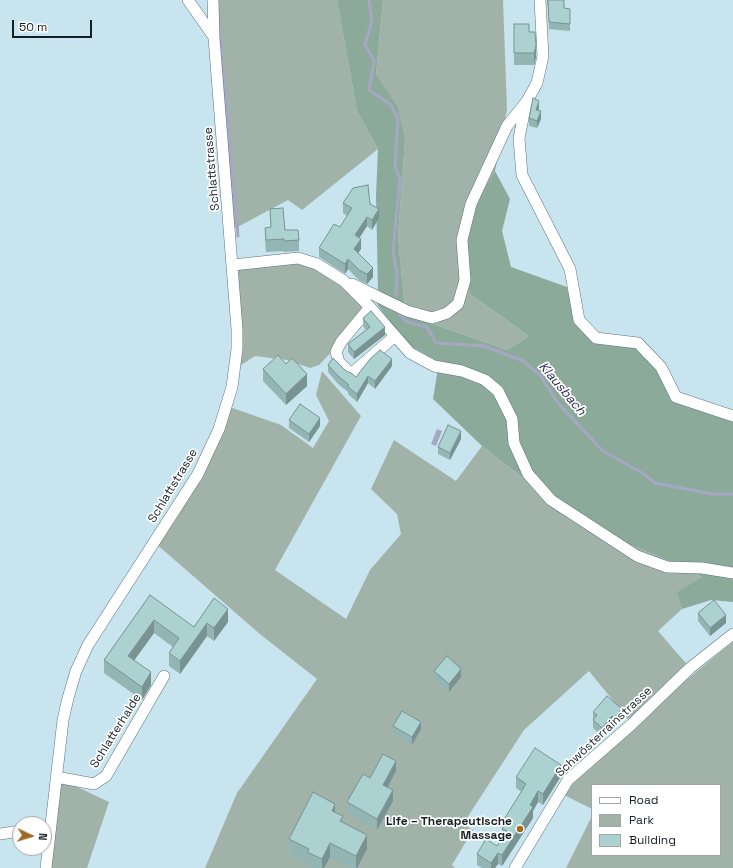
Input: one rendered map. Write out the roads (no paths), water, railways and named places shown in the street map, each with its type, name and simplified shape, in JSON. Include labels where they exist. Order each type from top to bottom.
[{"type":"street","points":[[188,0],[214,38]]},
{"type":"street","name":"Schlattstrasse","points":[[49,816],[63,720],[76,671],[88,645],[198,474],[219,429],[232,387],[237,349],[237,329],[214,38],[213,0]]},
{"type":"street","points":[[233,265],[298,258],[317,264],[344,281],[407,311],[432,318],[447,314],[458,304],[465,280],[462,240],[471,204],[507,126],[527,101],[537,83],[543,56],[540,0]]},
{"type":"street","points":[[527,101],[519,138],[522,175],[570,269],[579,320],[596,338],[638,343],[661,367],[676,397],[733,416]]},
{"type":"street","points":[[344,281],[370,307],[410,353],[434,366],[462,371],[485,380],[498,391],[512,419],[514,443],[528,474],[551,500],[637,556],[667,567],[702,568],[733,573]]},
{"type":"street","points":[[370,307],[340,342],[336,352],[339,362],[351,374],[395,336]]},
{"type":"street","name":"Schwösterrainstrasse","points":[[515,868],[568,780],[632,724],[690,668],[733,634]]},
{"type":"street","name":"Schlatterhalde","points":[[56,777],[94,784],[106,776],[164,676]]},
{"type":"street","points":[[0,834],[12,832]]},
{"type":"street","name":"Schlattstrasse","points":[[46,856],[46,868]]},
{"type":"water","points":[[437,429],[442,431],[436,446],[431,444]]},
{"type":"waterway","name":"Klausbach","points":[[369,0],[372,21],[365,44],[374,61],[369,90],[391,105],[398,119],[395,167],[400,179],[393,251],[397,275],[396,296]]},
{"type":"waterway","points":[[219,21],[238,236]]},
{"type":"waterway","name":"Klausbach","points":[[396,311],[407,322],[427,327],[436,343],[484,346],[523,361],[540,375],[558,403],[603,451],[644,474],[655,483],[712,494],[733,494]]},
{"type":"place","name":"Life – Therapeutische Massage","points":[[520,829]]}]
